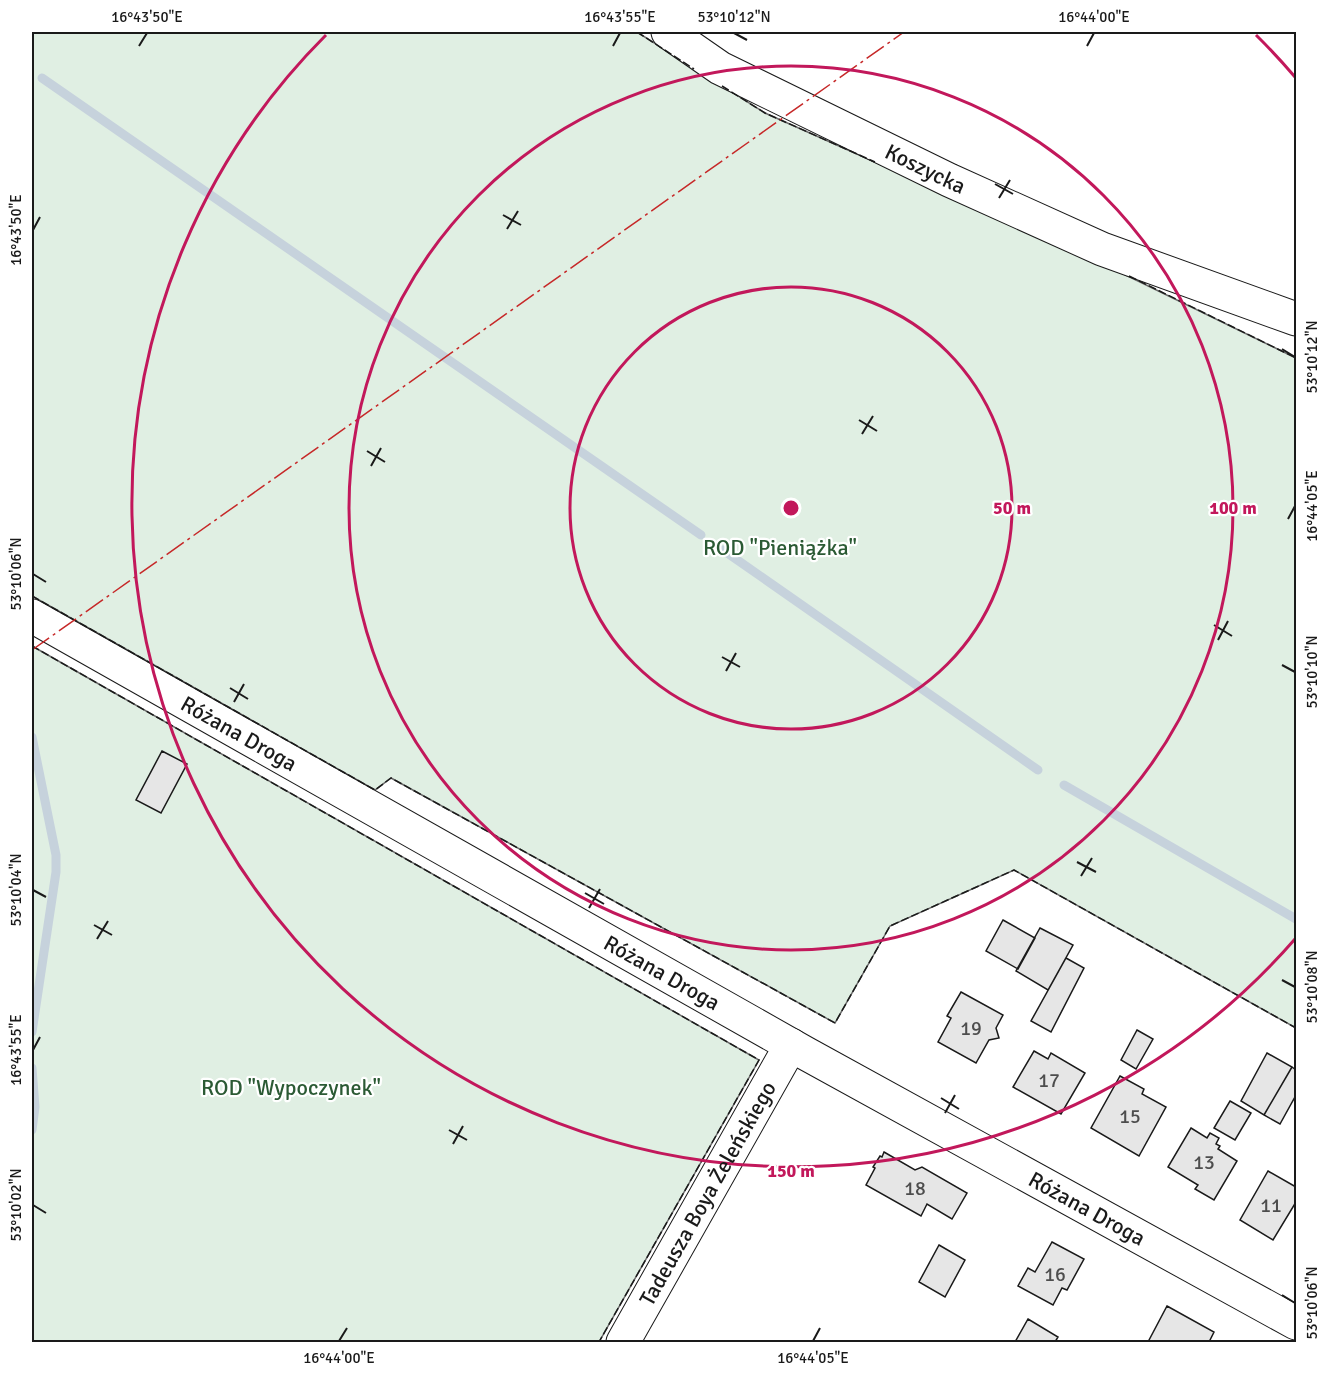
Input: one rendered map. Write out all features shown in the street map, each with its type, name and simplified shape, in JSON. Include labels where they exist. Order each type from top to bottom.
[{"type":"street","name":"Koszycka","points":[[669,32],[720,68],[949,180],[1101,249],[1296,320]]},
{"type":"street","name":"Różana Droga","points":[[32,616],[791,1045],[1296,1323]]},
{"type":"street","name":"Tadeusza Boya Żeleńskiego","points":[[623,1342],[791,1045]]},
{"type":"green space","name":"ROD \"Pieniążka\"","points":[[32,32],[637,32],[765,113],[1101,263],[1296,358],[1296,1028],[1014,870],[890,926],[835,1023],[391,778],[375,790],[32,596]]},
{"type":"green space","name":"ROD \"Wypoczynek\"","points":[[32,646],[759,1060],[599,1342],[32,1342]]},
{"type":"building","points":[[162,751],[187,764],[161,813],[136,800]]},
{"type":"building","points":[[1003,920],[1035,938],[1018,969],[986,951]]},
{"type":"building","points":[[1040,928],[1073,945],[1048,990],[1016,971]]},
{"type":"building","points":[[1066,958],[1084,968],[1051,1032],[1031,1021]]},
{"type":"building","points":[[961,992],[1003,1015],[996,1028],[999,1038],[989,1040],[976,1063],[938,1042],[951,1018],[947,1016]]},
{"type":"building","points":[[1137,1030],[1153,1039],[1136,1069],[1121,1060]]},
{"type":"building","points":[[1034,1051],[1048,1059],[1051,1053],[1085,1073],[1061,1114],[1013,1087]]},
{"type":"building","points":[[1267,1053],[1292,1067],[1264,1115],[1241,1101]]},
{"type":"building","points":[[1292,1067],[1296,1070],[1296,1095],[1280,1124],[1264,1115]]},
{"type":"building","points":[[1120,1076],[1144,1089],[1142,1094],[1166,1107],[1139,1156],[1091,1128]]},
{"type":"building","points":[[1230,1101],[1251,1113],[1235,1140],[1214,1128]]},
{"type":"building","points":[[1191,1128],[1207,1138],[1210,1133],[1219,1138],[1216,1144],[1220,1146],[1218,1149],[1237,1161],[1214,1200],[1195,1189],[1198,1185],[1168,1167]]},
{"type":"building","points":[[884,1152],[915,1170],[922,1167],[967,1193],[952,1219],[927,1204],[921,1216],[866,1185],[875,1168],[873,1167]]},
{"type":"building","points":[[1268,1171],[1296,1187],[1296,1202],[1273,1240],[1240,1220]]},
{"type":"building","points":[[1052,1242],[1084,1259],[1067,1290],[1062,1288],[1053,1305],[1018,1286],[1028,1268],[1035,1272]]},
{"type":"building","points":[[939,1245],[965,1260],[945,1297],[919,1282]]},
{"type":"building","points":[[1167,1306],[1214,1332],[1209,1342],[1148,1342]]},
{"type":"building","points":[[1028,1319],[1058,1337],[1055,1342],[1015,1342]]},
{"type":"waterway","points":[[42,78],[701,535]]},
{"type":"waterway","points":[[723,550],[1038,770]]},
{"type":"waterway","points":[[32,737],[56,855],[56,872],[32,1032]]},
{"type":"waterway","points":[[1064,785],[1296,919]]},
{"type":"waterway","points":[[32,1068],[35,1107],[32,1130]]},
{"type":"fence","points":[[637,32],[694,69]]},
{"type":"fence","points":[[722,86],[765,113],[875,162]]},
{"type":"fence","points":[[1129,276],[1296,358]]},
{"type":"fence","points":[[32,596],[375,790],[391,778],[835,1023],[890,926],[1014,870],[1296,1028]]},
{"type":"fence","points":[[32,646],[759,1060],[599,1342]]},
{"type":"power","points":[[32,650],[904,32]]}]
